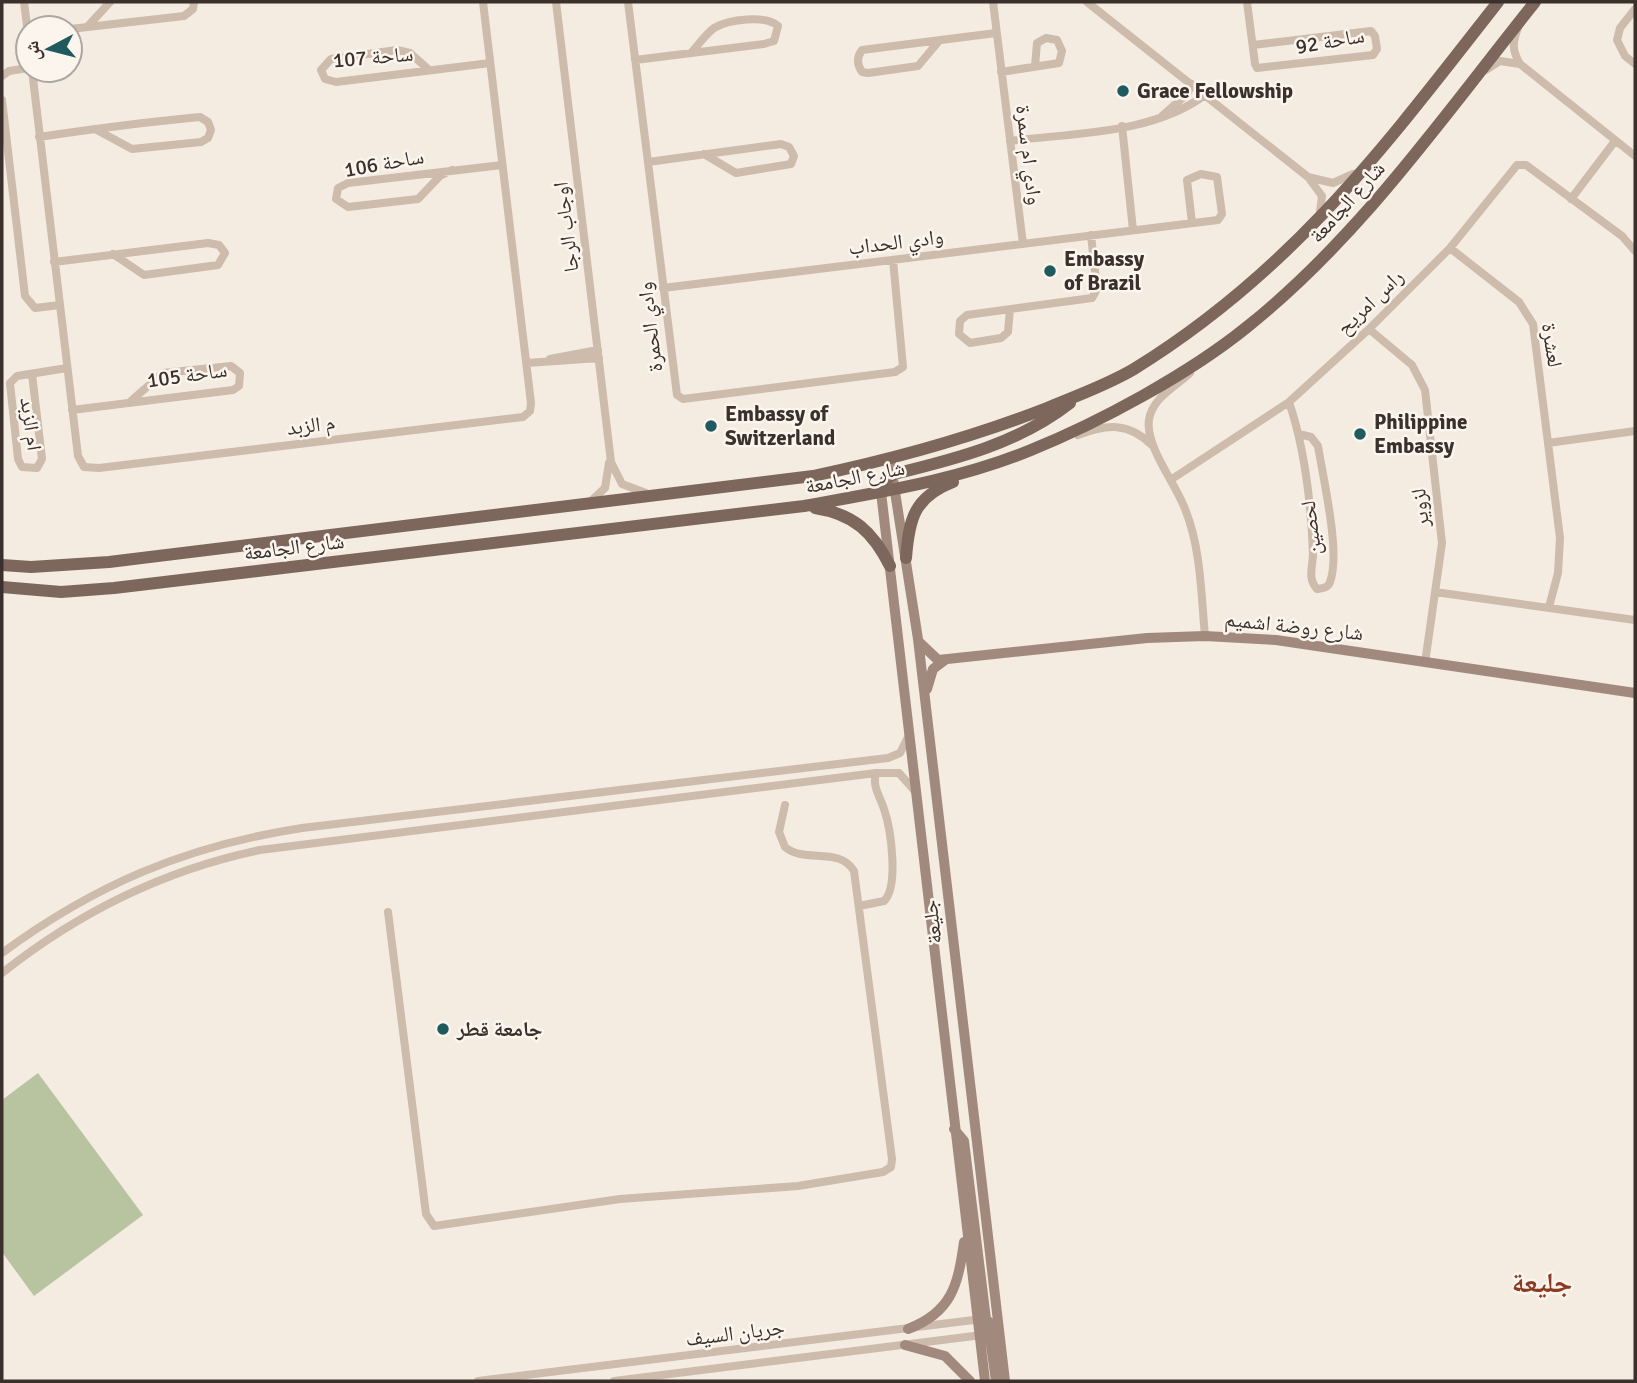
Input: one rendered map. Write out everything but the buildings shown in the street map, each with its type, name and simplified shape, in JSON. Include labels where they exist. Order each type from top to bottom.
[{"type":"main road","name":"شارع الجامعة","points":[[2,565],[79,565],[813,476],[950,444],[1082,394],[1132,370],[1213,315],[1299,241],[1376,158],[1498,2]]},
{"type":"main road","name":"شارع الجامعة","points":[[2,587],[61,592],[114,589],[804,506],[896,489],[969,471],[1029,451],[1203,359],[1257,319],[1329,251],[1378,199],[1535,2]]},
{"type":"main road","points":[[881,492],[886,480],[894,474],[959,456],[1030,431],[1082,394]]},
{"type":"main road","name":"جليعة","points":[[890,460],[918,639],[987,1319],[989,1334],[1005,1381]]},
{"type":"main road","points":[[906,558],[908,529],[921,501],[933,491],[963,478],[969,471]]},
{"type":"main road","name":"جليعة","points":[[881,492],[966,1229],[987,1319]]},
{"type":"main road","points":[[804,506],[853,518],[871,534],[890,566]]},
{"type":"main road","name":"شارع روضة اشميم","points":[[947,660],[1147,638],[1205,636],[1276,640],[1635,693]]},
{"type":"main road","points":[[918,639],[932,657],[947,660]]},
{"type":"main road","points":[[925,702],[933,670],[947,660]]},
{"type":"main road","points":[[954,1129],[964,1141],[996,1381]]},
{"type":"main road","points":[[908,1329],[923,1323],[946,1304],[957,1280],[966,1229]]},
{"type":"main road","name":"جليعة","points":[[985,1381],[989,1334]]},
{"type":"main road","points":[[905,1345],[945,1356],[970,1381]]},
{"type":"street","points":[[85,27],[110,2]]},
{"type":"street","points":[[85,27],[184,16],[193,9],[194,2]]},
{"type":"street","name":"م الزبد","points":[[32,84],[79,462],[92,469],[523,417],[530,411],[531,403],[483,2]]},
{"type":"street","name":"اوجاب الرجا","points":[[556,2],[612,468],[622,484],[637,492],[664,495]]},
{"type":"street","name":"وادي الحمرة","points":[[628,2],[674,388],[683,399],[895,372],[903,368],[893,260]]},
{"type":"street","name":"وادي ام سمرة","points":[[993,2],[1023,244]]},
{"type":"street","points":[[1087,2],[1308,177],[1323,202],[1322,208],[1299,241]]},
{"type":"street","name":"ساحة 92","points":[[1247,2],[1252,45],[1255,64],[1261,69],[1373,55],[1377,49],[1376,36],[1371,31],[1252,45]]},
{"type":"street","points":[[1635,9],[1620,28],[1617,40],[1625,56],[1635,64]]},
{"type":"street","points":[[1523,16],[1513,42],[1513,51],[1520,64],[1635,156]]},
{"type":"street","points":[[635,60],[774,41],[778,26],[772,20],[760,19],[718,26],[691,52]]},
{"type":"street","points":[[939,41],[918,66],[868,73],[862,72],[859,67],[858,57],[862,50],[996,33]]},
{"type":"street","name":"ساحة 107","points":[[428,69],[410,53],[397,50],[331,59],[321,69],[325,79],[336,82],[490,63]]},
{"type":"street","points":[[1466,88],[1500,61],[1520,64]]},
{"type":"street","points":[[1001,72],[1035,66]]},
{"type":"street","points":[[1154,121],[1174,108],[1192,84]]},
{"type":"street","points":[[1010,141],[1154,121],[1185,110],[1206,94]]},
{"type":"street","points":[[2,100],[26,301],[35,308],[60,306]]},
{"type":"street","points":[[39,137],[95,129],[200,117],[208,122],[211,130],[208,138],[201,142],[132,149],[95,129]]},
{"type":"street","points":[[1122,126],[1133,230]]},
{"type":"street","points":[[1571,199],[1615,141]]},
{"type":"street","points":[[648,162],[704,154],[781,144],[789,147],[794,156],[791,164],[782,168],[736,173],[704,154]]},
{"type":"street","points":[[1308,177],[1328,183],[1340,182],[1376,158]]},
{"type":"street","name":"ساحة 106","points":[[452,170],[440,176],[415,200],[348,207],[340,205],[336,199],[338,188],[348,183],[452,170],[502,165]]},
{"type":"street","name":"راس امريح","points":[[1172,479],[1289,402],[1369,329],[1450,248],[1517,165],[1526,165],[1622,236],[1635,251]]},
{"type":"street","name":"وادي الحداب","points":[[663,288],[1192,223],[1221,218],[1217,177],[1201,174],[1187,180],[1192,223]]},
{"type":"street","points":[[1010,309],[1008,332],[1002,338],[970,343],[959,334],[960,321],[967,314],[1095,296],[1091,235]]},
{"type":"street","points":[[54,262],[113,254],[208,243],[219,245],[225,253],[218,265],[144,275],[113,254]]},
{"type":"street","name":"لعشرة","points":[[1450,248],[1528,312],[1533,324],[1560,538],[1558,573],[1549,607]]},
{"type":"street","name":"لزوير","points":[[1369,329],[1412,365],[1425,390],[1442,543],[1425,663]]},
{"type":"street","points":[[527,363],[547,360],[563,363],[599,354]]},
{"type":"street","points":[[1153,447],[1148,423],[1154,404],[1203,359]]},
{"type":"street","name":"ساحة 105","points":[[72,410],[132,400],[233,390],[241,382],[240,373],[231,366],[163,373],[151,380],[132,400]]},
{"type":"street","name":"ام الزبد","points":[[32,374],[42,459],[37,468],[29,470],[22,467],[18,459],[9,388],[14,378],[32,374],[67,368]]},
{"type":"street","name":"لحصين","points":[[1289,402],[1299,434],[1313,555],[1311,577],[1317,589],[1325,588],[1330,583],[1334,558],[1318,446],[1311,437],[1299,434]]},
{"type":"street","points":[[1029,451],[1118,425],[1133,429],[1153,447],[1172,479],[1192,532],[1205,636]]},
{"type":"street","points":[[1548,443],[1635,431]]},
{"type":"street","name":"اوجاب الرجا","points":[[567,507],[591,501],[605,488],[609,449]]},
{"type":"street","points":[[1435,592],[1635,620]]},
{"type":"street","points":[[2,953],[45,921],[95,893],[180,855],[219,843],[302,828],[860,761],[897,755],[909,735]]},
{"type":"street","points":[[860,761],[863,768],[861,774]]},
{"type":"street","points":[[859,906],[884,901],[893,887],[886,813],[874,786],[876,773]]},
{"type":"street","points":[[2,973],[54,934],[102,906],[185,870],[223,858],[304,843],[861,774],[902,775],[916,793]]},
{"type":"street","points":[[388,912],[426,1214],[430,1224],[441,1227],[621,1199],[836,1182],[889,1170],[892,1158],[855,876],[848,863],[839,858],[793,853],[785,847],[779,832],[785,805]]},
{"type":"street","name":"جريان السيف","points":[[478,1381],[987,1319]]},
{"type":"street","name":"جريان السيف","points":[[614,1381],[989,1334]]},
{"type":"green space","points":[[38,1073],[143,1215],[34,1296],[2,1252],[2,1100]]},
{"type":"place","name":"Grace Fellowship","points":[[1123,91]]},
{"type":"place","name":"Embassy of Brazil","points":[[1050,271]]},
{"type":"place","name":"Embassy of Switzerland","points":[[711,426]]},
{"type":"place","name":"Philippine Embassy","points":[[1360,434]]},
{"type":"place","name":"جامعة قطر","points":[[443,1029]]},
{"type":"district","name":"جليعة","points":[[1542,1282]]}]
